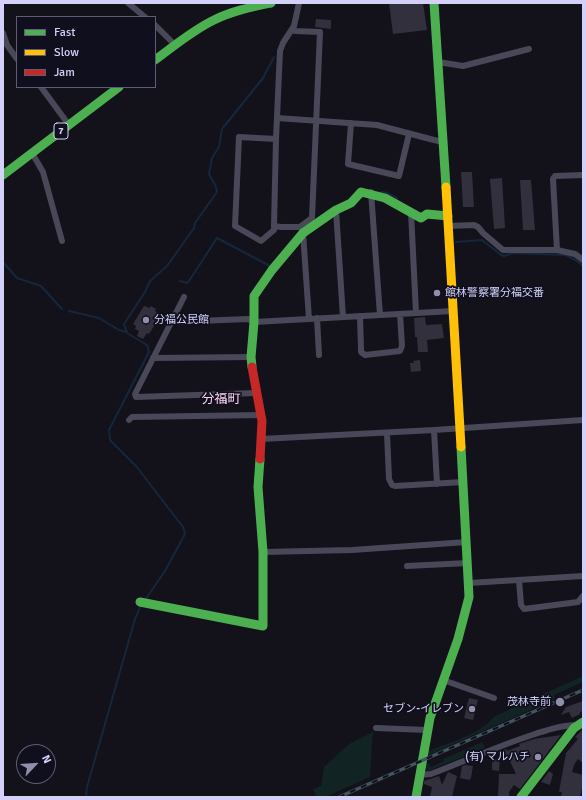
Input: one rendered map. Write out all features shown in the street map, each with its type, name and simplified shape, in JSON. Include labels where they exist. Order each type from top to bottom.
[{"type":"street","points":[[128,3],[144,16]]},
{"type":"street","points":[[156,59],[200,28],[214,20],[259,4],[271,3]]},
{"type":"street","points":[[276,139],[239,137],[235,226],[261,241],[274,230],[280,51],[283,43],[292,30],[299,3]]},
{"type":"street","points":[[416,797],[427,730],[442,680],[464,619],[469,597],[448,216],[434,3]]},
{"type":"street","points":[[156,26],[175,45]]},
{"type":"street","points":[[274,226],[300,227],[312,218],[320,32],[292,30]]},
{"type":"street","points":[[3,33],[7,45],[16,58]]},
{"type":"street","points":[[438,62],[463,66],[529,49]]},
{"type":"street","points":[[42,88],[69,124]]},
{"type":"street","name":"7","points":[[3,175],[118,88]]},
{"type":"street","points":[[277,118],[377,125],[443,142]]},
{"type":"street","points":[[351,123],[348,164],[399,176],[409,134]]},
{"type":"street","points":[[32,153],[42,172],[62,241]]},
{"type":"street","points":[[557,250],[553,179],[555,176],[583,175]]},
{"type":"street","points":[[143,602],[263,626],[263,552],[258,487],[262,415],[256,393],[251,357],[254,322],[254,296],[272,270],[303,233],[336,210],[351,203],[361,192],[371,192],[386,197],[421,218],[427,214],[448,216]]},
{"type":"street","points":[[371,192],[380,315]]},
{"type":"street","points":[[336,210],[343,317]]},
{"type":"street","points":[[411,212],[416,313]]},
{"type":"street","points":[[448,226],[478,226],[483,233],[503,250],[557,250],[575,254],[583,260]]},
{"type":"street","points":[[303,233],[309,319]]},
{"type":"street","points":[[184,297],[135,394],[136,397],[256,393]]},
{"type":"street","points":[[172,322],[248,320],[254,322],[453,311]]},
{"type":"street","points":[[360,316],[361,352],[365,355],[400,351],[402,346],[400,314]]},
{"type":"street","points":[[317,318],[319,355]]},
{"type":"street","points":[[153,358],[251,357]]},
{"type":"street","points":[[129,420],[132,417],[262,415]]},
{"type":"street","points":[[261,439],[387,433],[583,420]]},
{"type":"street","points":[[434,430],[437,484]]},
{"type":"street","points":[[387,433],[390,483],[395,486],[463,482]]},
{"type":"street","points":[[263,552],[352,550],[466,542]]},
{"type":"street","points":[[407,566],[468,563]]},
{"type":"street","points":[[469,583],[583,576]]},
{"type":"street","points":[[520,580],[521,605],[524,610],[578,602],[583,596]]},
{"type":"street","points":[[442,680],[494,698]]},
{"type":"street","points":[[419,775],[431,774],[500,746],[538,733],[564,726],[580,724]]},
{"type":"street","points":[[521,797],[574,728],[580,724]]},
{"type":"street","points":[[376,728],[427,730]]},
{"type":"shaded area","points":[[583,676],[583,682],[554,695],[555,699],[427,756],[428,751],[473,733],[488,723],[495,716]]},
{"type":"shaded area","points":[[373,732],[370,777],[325,797],[316,797],[313,789],[321,786],[324,767],[349,744]]},
{"type":"shaded area","points":[[482,742],[485,748],[428,771],[425,768],[425,765],[429,763],[431,767],[444,761],[443,759]]},
{"type":"building","points":[[389,3],[423,3],[427,30],[393,34]]},
{"type":"building","points":[[316,19],[331,20],[331,29],[315,27]]},
{"type":"building","points":[[461,172],[472,172],[474,207],[463,207]]},
{"type":"building","points":[[502,178],[505,228],[494,229],[490,179]]},
{"type":"building","points":[[520,180],[531,180],[535,230],[523,230]]},
{"type":"building","name":"分福公民館","points":[[144,306],[150,308],[151,306],[161,315],[149,334],[147,333],[143,339],[137,336],[139,331],[135,329],[136,326],[133,324]]},
{"type":"building","points":[[425,317],[426,325],[442,324],[444,338],[427,340],[428,352],[418,352],[417,337],[415,337],[414,318]]},
{"type":"building","points":[[420,360],[421,371],[411,372],[410,363]]},
{"type":"building","points":[[469,698],[478,700],[473,720],[464,718]]},
{"type":"building","points":[[583,701],[583,711],[580,712],[580,714],[572,718],[569,712],[561,715],[566,707]]},
{"type":"building","points":[[583,729],[583,763],[578,759],[572,772],[583,775],[580,797],[561,797],[562,792],[559,792],[566,753],[578,739],[575,737]]},
{"type":"building","points":[[561,735],[520,789],[514,785],[509,792],[509,797],[498,796],[499,774],[516,774],[507,755],[501,758],[498,752],[506,749],[507,751],[520,746],[519,744],[534,739]]},
{"type":"building","points":[[492,759],[500,759],[499,771],[492,770]]},
{"type":"building","points":[[462,766],[473,766],[471,778],[469,780],[460,778]]},
{"type":"building","points":[[549,771],[553,774],[550,785],[541,782]]},
{"type":"building","points":[[448,772],[457,776],[452,797],[430,797],[432,787],[424,784],[424,781],[439,776],[442,785]]},
{"type":"waterway","points":[[145,600],[165,571],[185,534],[183,527],[136,466],[110,440],[109,430],[149,352],[147,345],[127,333],[124,324],[145,292],[150,281],[167,266],[217,192],[209,174],[212,158],[219,147],[222,129],[263,78],[274,57]]},
{"type":"waterway","points":[[381,192],[388,193],[397,198]]},
{"type":"waterway","points":[[180,281],[187,283],[189,281],[217,238],[270,266]]},
{"type":"waterway","points":[[456,242],[482,240],[504,256],[513,253],[566,255],[583,266]]},
{"type":"waterway","points":[[3,262],[17,278],[41,286],[62,309]]},
{"type":"waterway","points":[[69,311],[99,318],[119,330],[126,332]]},
{"type":"waterway","points":[[86,797],[87,787],[135,619],[141,605]]},
{"type":"railway","points":[[339,797],[583,690]]},
{"type":"traffic: fast","points":[[156,59],[191,33],[214,20],[235,12],[271,3]]},
{"type":"traffic: fast","points":[[434,3],[446,187]]},
{"type":"traffic: fast","points":[[3,175],[118,88]]},
{"type":"traffic: fast","points":[[252,367],[251,357],[254,322],[254,296],[272,270],[303,233],[336,210],[351,203],[361,192],[385,198],[421,218],[427,214],[448,216]]},
{"type":"traffic: fast","points":[[416,797],[430,718],[458,639],[469,597],[461,447]]},
{"type":"traffic: fast","points":[[140,602],[263,626],[263,552],[258,487],[260,459]]},
{"type":"traffic: fast","points":[[521,797],[574,728],[583,722]]},
{"type":"traffic: slow","points":[[446,187],[461,447]]},
{"type":"traffic: jam","points":[[252,367],[262,421],[260,459]]},
{"type":"place","name":"館林警察署分福交番","points":[[437,293]]},
{"type":"place","name":"分福公民館","points":[[146,320]]},
{"type":"place","name":"茂林寺前","points":[[560,702]]},
{"type":"place","name":"セブン-イレブン","points":[[472,709]]},
{"type":"place","name":"(有) マルハチ","points":[[538,757]]},
{"type":"district","name":"分福町","points":[[221,400]]}]
